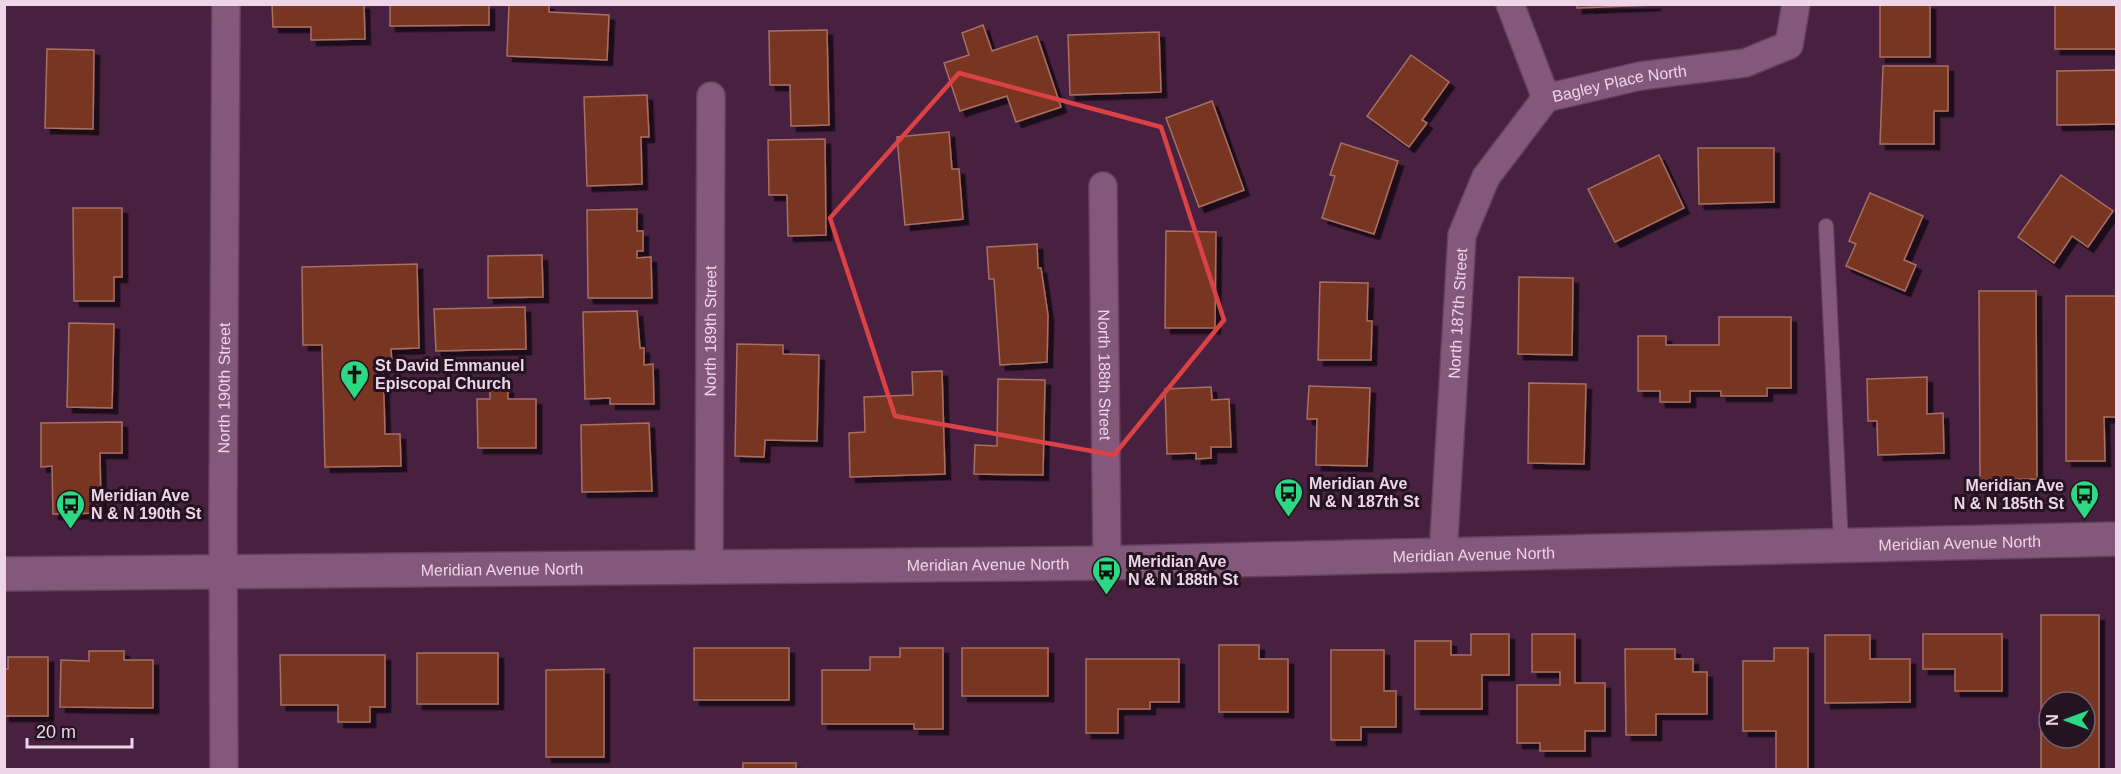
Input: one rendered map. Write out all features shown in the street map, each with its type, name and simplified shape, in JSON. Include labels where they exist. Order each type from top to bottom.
[{"type":"street","name":"North 190th Street","points":[[224,770],[222,572],[226,4]]},
{"type":"street","name":"Bagley Place North","points":[[1510,4],[1546,98],[1640,76],[1745,63],[1789,45],[1796,4]]},
{"type":"street","name":"North 189th Street","points":[[709,567],[711,96]]},
{"type":"street","name":"North 187th Street","points":[[1443,555],[1462,235],[1486,177],[1546,98]]},
{"type":"street","name":"North 188th Street","points":[[1103,186],[1107,563]]},
{"type":"street","name":"Meridian Avenue North","points":[[4,574],[1107,563],[2116,539]]},
{"type":"lane","points":[[1826,226],[1841,544]]},
{"type":"highlighted area","points":[[959,73],[1161,127],[1224,320],[1114,455],[895,416],[830,218]]},
{"type":"building","points":[[272,4],[364,4],[365,39],[311,40],[311,27],[273,27]]},
{"type":"building","points":[[390,4],[489,4],[489,25],[390,26]]},
{"type":"building","points":[[509,4],[549,4],[549,12],[609,15],[607,60],[507,56]]},
{"type":"building","points":[[1577,4],[1655,4],[1655,5],[1577,8]]},
{"type":"building","points":[[1880,4],[1930,4],[1930,57],[1880,57]]},
{"type":"building","points":[[2055,4],[2116,4],[2116,49],[2055,49]]},
{"type":"building","points":[[983,25],[992,51],[1037,36],[1061,107],[1016,122],[1007,96],[960,111],[944,63],[969,55],[962,33]]},
{"type":"building","points":[[827,30],[829,125],[791,126],[790,85],[770,85],[769,31]]},
{"type":"building","points":[[1159,32],[1161,92],[1070,95],[1068,35]]},
{"type":"building","points":[[47,49],[94,50],[93,129],[45,128]]},
{"type":"building","points":[[1411,55],[1449,82],[1422,120],[1427,123],[1409,147],[1367,116]]},
{"type":"building","points":[[1883,66],[1948,66],[1948,111],[1934,111],[1934,144],[1880,144]]},
{"type":"building","points":[[2116,70],[2116,124],[2057,125],[2057,71]]},
{"type":"building","points":[[647,95],[649,137],[641,137],[642,184],[587,186],[584,97]]},
{"type":"building","points":[[1212,101],[1244,190],[1199,207],[1166,118]]},
{"type":"building","points":[[949,132],[952,169],[959,169],[963,219],[905,225],[897,137]]},
{"type":"building","points":[[825,139],[826,235],[788,236],[787,195],[769,195],[768,140]]},
{"type":"building","points":[[1341,143],[1398,161],[1374,234],[1322,218],[1335,176],[1330,175]]},
{"type":"building","points":[[1698,148],[1774,148],[1774,202],[1699,204]]},
{"type":"building","points":[[1659,155],[1684,208],[1615,242],[1588,189]]},
{"type":"building","points":[[2061,175],[2113,211],[2088,247],[2072,236],[2054,263],[2018,237]]},
{"type":"building","points":[[1870,193],[1923,216],[1904,260],[1916,265],[1905,291],[1846,266],[1856,244],[1849,241]]},
{"type":"building","points":[[73,208],[122,208],[122,277],[114,277],[114,301],[74,301]]},
{"type":"building","points":[[637,209],[637,231],[643,231],[643,251],[637,251],[637,258],[651,257],[652,298],[588,298],[587,210]]},
{"type":"building","points":[[1166,231],[1216,232],[1215,328],[1165,328]]},
{"type":"building","points":[[1037,244],[1038,268],[1041,268],[1048,315],[1047,362],[1000,365],[994,279],[989,279],[987,247]]},
{"type":"building","points":[[542,255],[543,297],[488,298],[488,256]]},
{"type":"building","name":"St David Emmanuel Episcopal Church","points":[[417,264],[419,348],[391,349],[392,363],[383,364],[385,434],[400,434],[401,466],[325,467],[322,345],[303,345],[302,267]]},
{"type":"building","points":[[1519,277],[1573,278],[1572,355],[1518,354]]},
{"type":"building","points":[[1320,282],[1368,283],[1367,321],[1372,321],[1371,360],[1318,360]]},
{"type":"building","points":[[1979,291],[2036,291],[2037,479],[1980,480]]},
{"type":"building","points":[[2066,296],[2116,296],[2116,417],[2104,417],[2105,461],[2066,461]]},
{"type":"building","points":[[525,307],[526,349],[436,351],[434,309]]},
{"type":"building","points":[[637,311],[640,348],[644,348],[644,365],[653,364],[654,404],[610,404],[610,398],[585,399],[583,312]]},
{"type":"building","points":[[1719,317],[1791,317],[1791,388],[1767,388],[1767,396],[1721,396],[1721,391],[1690,391],[1690,402],[1660,402],[1660,391],[1638,391],[1638,336],[1666,336],[1666,345],[1719,345]]},
{"type":"building","points":[[69,323],[114,324],[112,408],[67,407]]},
{"type":"building","points":[[737,344],[783,345],[783,354],[819,355],[817,441],[765,440],[764,457],[735,456]]},
{"type":"building","points":[[942,371],[945,474],[850,477],[849,433],[865,432],[864,397],[913,395],[912,372]]},
{"type":"building","points":[[1927,377],[1927,414],[1943,413],[1944,453],[1878,455],[1877,421],[1868,421],[1867,379]]},
{"type":"building","points":[[998,379],[1045,380],[1043,475],[974,474],[975,445],[997,446]]},
{"type":"building","points":[[1529,383],[1586,384],[1584,464],[1528,463]]},
{"type":"building","points":[[1309,386],[1370,388],[1367,466],[1316,465],[1317,419],[1307,419]]},
{"type":"building","points":[[1211,387],[1212,400],[1229,399],[1231,447],[1211,447],[1211,458],[1196,459],[1196,453],[1167,454],[1165,389]]},
{"type":"building","points":[[490,388],[508,388],[508,399],[536,399],[536,448],[478,448],[477,399],[490,399]]},
{"type":"building","points":[[122,422],[122,453],[100,453],[101,513],[53,514],[52,466],[41,467],[41,423]]},
{"type":"building","points":[[649,423],[652,491],[582,492],[581,425]]},
{"type":"building","points":[[2041,615],[2099,615],[2099,770],[2041,770],[2041,750],[2097,750],[2097,690],[2041,690]]},
{"type":"building","points":[[1471,634],[1509,634],[1509,675],[1482,675],[1482,709],[1415,709],[1415,641],[1451,641],[1451,655],[1471,655]]},
{"type":"building","points":[[1532,634],[1575,634],[1575,683],[1605,683],[1605,731],[1585,731],[1585,751],[1540,751],[1540,743],[1517,743],[1517,685],[1560,685],[1560,672],[1532,672]]},
{"type":"building","points":[[1923,634],[2002,634],[2002,691],[1955,691],[1955,669],[1923,669]]},
{"type":"building","points":[[1825,635],[1870,635],[1870,659],[1910,659],[1910,702],[1825,703]]},
{"type":"building","points":[[1219,645],[1259,645],[1259,659],[1288,659],[1288,712],[1219,712]]},
{"type":"building","points":[[694,648],[789,648],[789,700],[694,700]]},
{"type":"building","points":[[900,648],[943,648],[943,729],[914,729],[914,724],[822,724],[822,670],[870,670],[870,657],[900,657]]},
{"type":"building","points":[[962,648],[1048,648],[1048,696],[962,696]]},
{"type":"building","points":[[1774,648],[1808,648],[1808,770],[1776,770],[1776,731],[1743,731],[1743,661],[1774,661]]},
{"type":"building","points":[[1625,649],[1675,649],[1675,659],[1693,659],[1693,672],[1707,672],[1707,714],[1656,714],[1656,735],[1626,735]]},
{"type":"building","points":[[1331,650],[1384,650],[1384,691],[1396,691],[1396,727],[1361,727],[1361,740],[1331,740]]},
{"type":"building","points":[[89,651],[124,651],[124,660],[153,660],[153,708],[60,707],[61,660],[89,661]]},
{"type":"building","points":[[417,653],[498,653],[498,704],[417,704]]},
{"type":"building","points":[[280,655],[385,655],[385,707],[370,707],[370,722],[338,722],[338,705],[281,705]]},
{"type":"building","points":[[8,657],[48,657],[48,716],[4,716],[4,669],[8,669]]},
{"type":"building","points":[[1086,659],[1179,659],[1179,702],[1150,702],[1150,709],[1118,709],[1118,733],[1086,733]]},
{"type":"building","points":[[604,669],[604,757],[546,757],[546,670]]},
{"type":"building","points":[[743,763],[796,763],[796,770],[743,770]]},
{"type":"place","name":"St David Emmanuel Episcopal Church","points":[[354,400]]},
{"type":"place","name":"Meridian Ave N & N 187th St","points":[[1288,518]]},
{"type":"place","name":"Meridian Ave N & N 185th St","points":[[2085,520]]},
{"type":"place","name":"Meridian Ave N & N 190th St","points":[[70,530]]},
{"type":"place","name":"Meridian Ave N & N 188th St","points":[[1107,596]]}]
